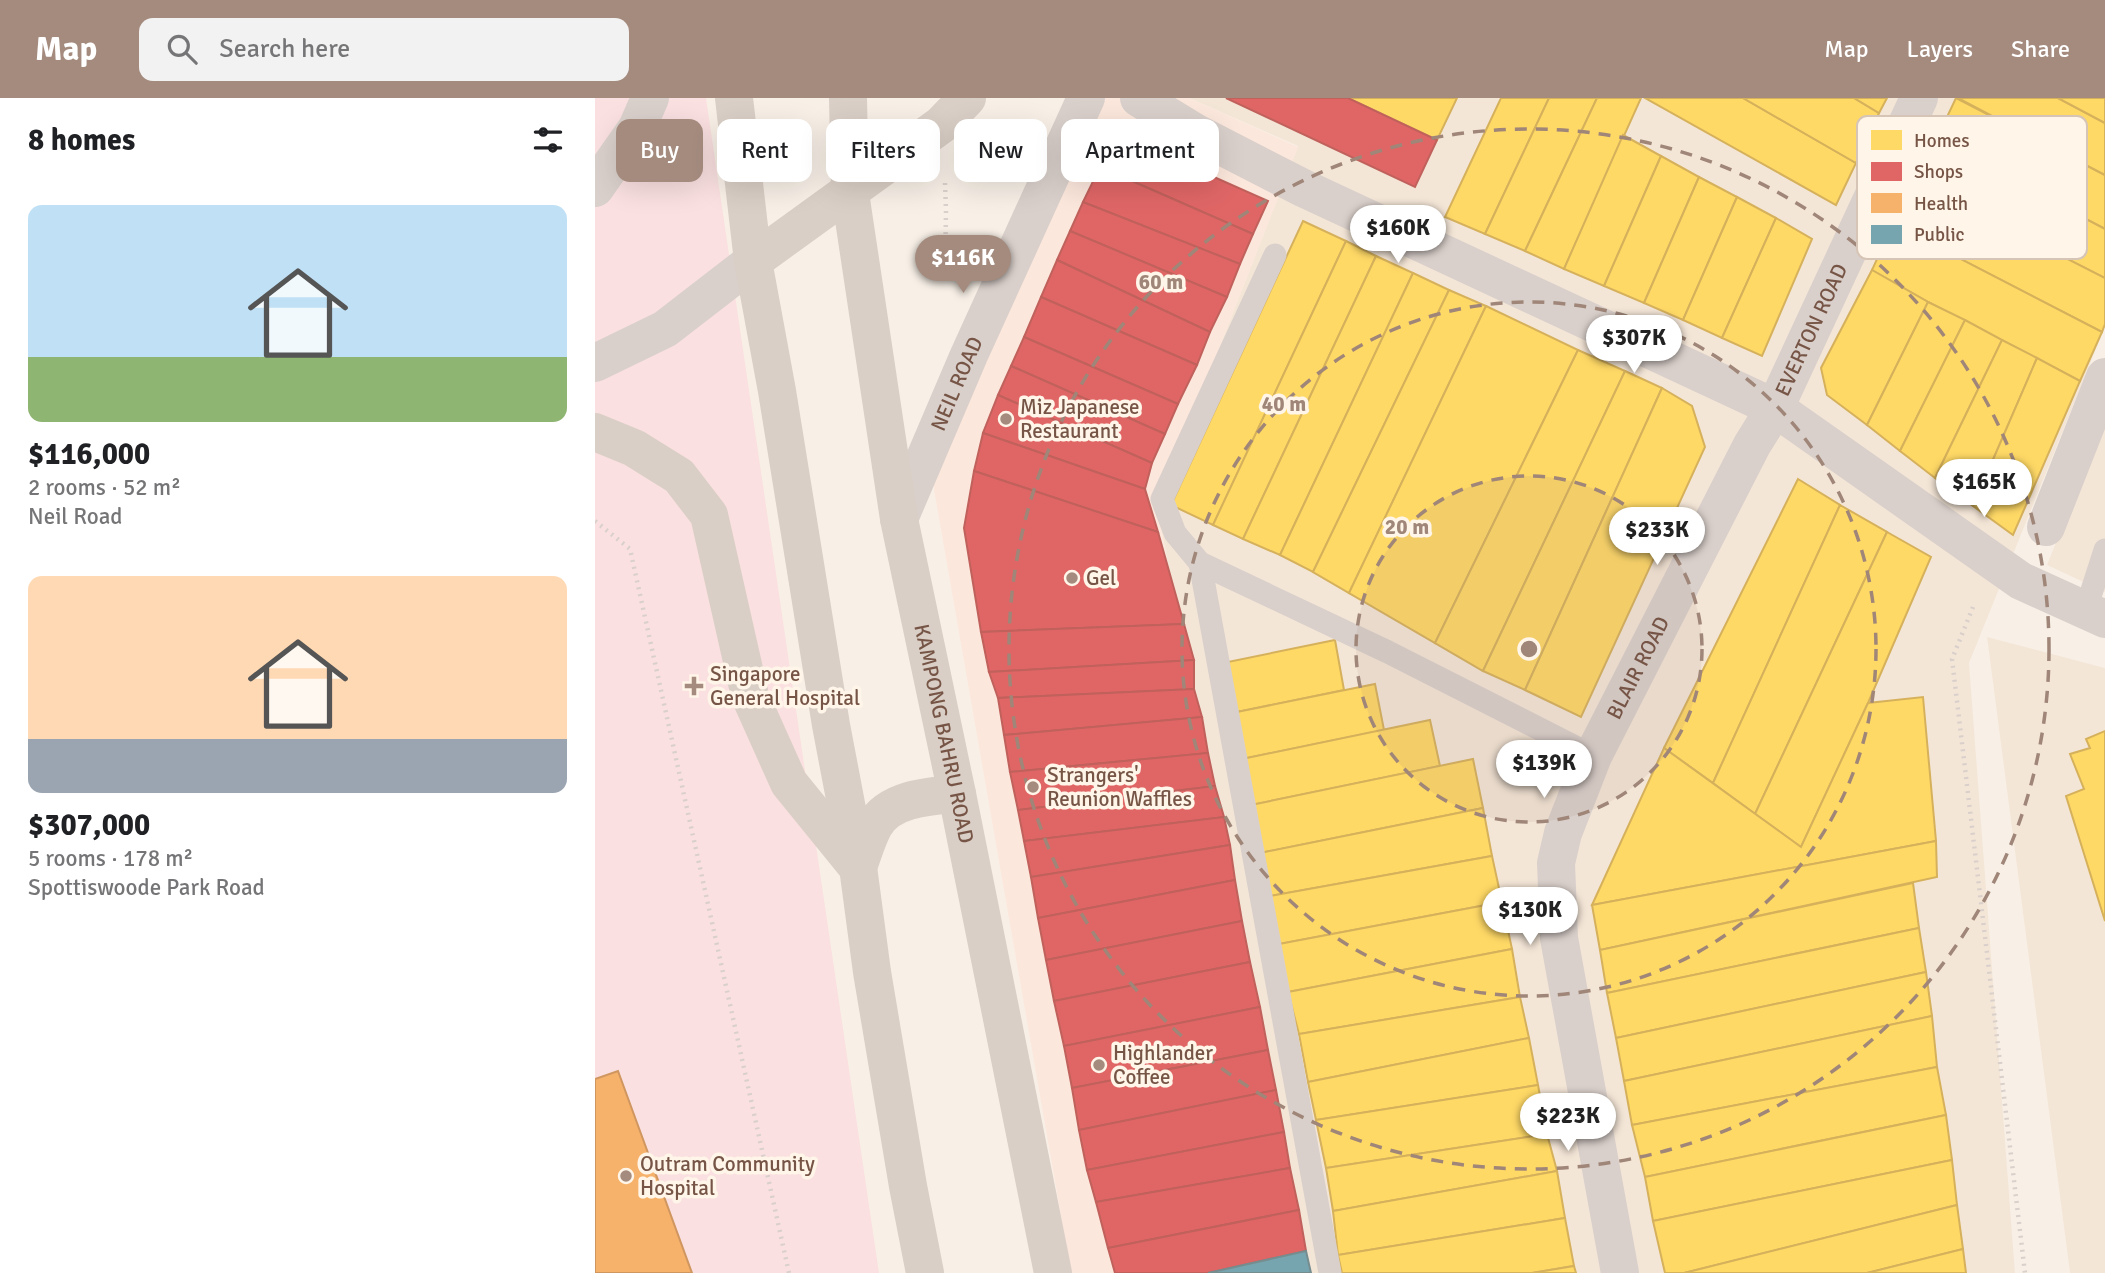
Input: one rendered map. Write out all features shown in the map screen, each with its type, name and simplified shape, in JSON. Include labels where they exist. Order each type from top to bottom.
[{"type":"main road","points":[[734,98],[753,261],[777,391],[831,725],[858,867],[872,972],[908,1186],[925,1273]]},
{"type":"main road","name":"KAMPONG BAHRU ROAD","points":[[848,98],[850,193],[899,519],[1053,1273]]},
{"type":"main road","points":[[753,261],[941,125],[967,98]]},
{"type":"main road","points":[[595,432],[634,448],[679,476],[709,515],[750,696],[789,783],[858,867]]},
{"type":"main road","points":[[858,867],[875,823],[895,806],[922,796],[957,794]]},
{"type":"street","points":[[595,188],[637,128],[650,98]]},
{"type":"street","name":"NEIL ROAD","points":[[899,519],[974,343],[1086,98]]},
{"type":"street","points":[[1139,98],[1196,133],[1303,188],[1775,408],[2021,581],[2095,615]]},
{"type":"street","name":"EVERTON ROAD","points":[[1911,116],[1919,98]]},
{"type":"street","name":"EVERTON ROAD","points":[[1775,408],[1857,231]]},
{"type":"street","points":[[595,363],[665,329],[753,261]]},
{"type":"street","points":[[2046,527],[2105,377]]},
{"type":"street","name":"BLAIR ROAD","points":[[1620,1273],[1559,938],[1556,863],[1563,833],[1593,756],[1746,458],[1775,408]]},
{"type":"lane","points":[[1275,255],[1162,499],[1175,533],[1201,563],[1388,652],[1593,756]]},
{"type":"lane","points":[[2095,615],[2105,550]]},
{"type":"lane","points":[[1201,563],[1330,1273]]},
{"type":"path","points":[[595,521],[629,549],[789,1273]]},
{"type":"path","points":[[1995,563],[1982,586],[1952,659],[2025,1273]]},
{"type":"shaded area","name":"Singapore General Hospital","points":[[595,98],[706,98],[879,1273],[595,1273]]},
{"type":"shaded area","points":[[1104,98],[1189,98],[1298,147],[1157,507],[1306,1273],[1071,1273],[929,461],[1064,182],[1219,182],[1219,119],[1094,119]]},
{"type":"shaded area","points":[[1189,98],[2105,98],[2105,327],[1969,663],[2015,1273],[1306,1273],[1157,507],[1298,146]]},
{"type":"shaded area","points":[[2105,420],[2105,592],[2047,565]]},
{"type":"shaded area","points":[[1987,637],[2105,668],[2105,1273],[2070,1273]]},
{"type":"building: Homes","points":[[1348,98],[1457,98],[1437,140]]},
{"type":"building: Homes","points":[[1501,98],[1549,98],[1485,234],[1445,217]]},
{"type":"building: Homes","points":[[1549,98],[1597,98],[1525,251],[1485,234]]},
{"type":"building: Homes","points":[[1597,98],[1641,98],[1564,269],[1525,251]]},
{"type":"building: Homes","points":[[1645,98],[1743,98],[1856,163],[1836,205]]},
{"type":"building: Homes","points":[[1743,98],[1854,98],[1879,113],[1878,116],[1857,116],[1856,163]]},
{"type":"building: Homes","points":[[1854,98],[1887,98],[1879,113]]},
{"type":"building: Homes","points":[[1956,98],[1991,116],[1947,116]]},
{"type":"building: Homes","points":[[1958,98],[2058,98],[2105,123],[2105,175],[2087,166],[2087,116],[1992,116]]},
{"type":"building: Homes","points":[[2058,98],[2105,98],[2105,123]]},
{"type":"building: Homes","points":[[1623,135],[1661,156],[1604,286],[1564,269]]},
{"type":"building: Homes","points":[[1661,156],[1699,177],[1644,303],[1604,286]]},
{"type":"building: Homes","points":[[2087,166],[2105,175],[2105,229],[2087,220]]},
{"type":"building: Homes","points":[[1699,177],[1737,197],[1683,320],[1644,303]]},
{"type":"building: Homes","points":[[1737,197],[1776,218],[1722,338],[1683,320]]},
{"type":"building: Homes","points":[[1776,218],[1812,239],[1762,356],[1722,338]]},
{"type":"building: Homes","points":[[2087,220],[2105,229],[2105,278],[2068,259],[2087,259]]},
{"type":"building: Homes","points":[[1303,221],[1346,241],[1213,525],[1171,505]]},
{"type":"building: Homes","points":[[1346,241],[1376,256],[1243,539],[1213,525]]},
{"type":"building: Homes","points":[[1376,256],[1413,273],[1280,555],[1243,539]]},
{"type":"building: Homes","points":[[1877,259],[1961,259],[2102,332],[2080,381],[1872,270]]},
{"type":"building: Homes","points":[[1961,259],[2068,259],[2105,278],[2105,324],[2102,332]]},
{"type":"building: Homes","points":[[1872,270],[1928,302],[1867,425],[1827,395],[1821,368]]},
{"type":"building: Homes","points":[[1413,273],[1449,290],[1313,572],[1280,555]]},
{"type":"building: Homes","points":[[1449,290],[1486,306],[1349,593],[1313,572]]},
{"type":"building: Homes","points":[[1928,302],[1965,320],[1900,451],[1867,425]]},
{"type":"building: Homes","points":[[1486,306],[1578,350],[1435,643],[1349,593]]},
{"type":"building: Homes","points":[[1965,320],[2002,340],[1935,478],[1900,451]]},
{"type":"building: Homes","points":[[2002,340],[2037,358],[1973,506],[1935,478]]},
{"type":"building: Homes","points":[[1578,350],[1625,371],[1483,671],[1435,643]]},
{"type":"building: Homes","points":[[2037,358],[2080,381],[2013,535],[1973,506]]},
{"type":"building: Homes","points":[[1625,371],[1662,388],[1525,690],[1483,671]]},
{"type":"building: Homes","points":[[1662,388],[1692,406],[1705,447],[1581,717],[1525,690]]},
{"type":"building: Homes","points":[[1798,479],[1840,505],[1713,783],[1664,748]]},
{"type":"building: Homes","points":[[1840,505],[1887,532],[1755,814],[1713,783]]},
{"type":"building: Homes","points":[[1887,532],[1931,557],[1868,703],[1801,847],[1755,814]]},
{"type":"building: Homes","points":[[1335,640],[1344,690],[1232,713],[1223,663]]},
{"type":"building: Homes","points":[[1375,684],[1384,730],[1242,759],[1232,713]]},
{"type":"building: Homes","points":[[1923,697],[1936,841],[1592,905],[1664,748],[1801,847],[1868,703]]},
{"type":"building: Homes","points":[[1430,720],[1440,766],[1251,805],[1242,759]]},
{"type":"building: Homes","points":[[2105,731],[2105,921],[2066,796],[2084,789],[2070,754],[2090,748],[2086,739]]},
{"type":"building: Homes","points":[[1473,759],[1483,808],[1260,853],[1251,805]]},
{"type":"building: Homes","points":[[1483,808],[1492,856],[1270,896],[1260,853]]},
{"type":"building: Homes","points":[[1936,841],[1937,877],[1600,950],[1592,905]]},
{"type":"building: Homes","points":[[1492,856],[1502,902],[1279,944],[1270,896]]},
{"type":"building: Homes","points":[[1913,883],[1919,928],[1607,993],[1600,950]]},
{"type":"building: Homes","points":[[1502,902],[1512,949],[1288,992],[1279,944]]},
{"type":"building: Homes","points":[[1919,928],[1926,972],[1616,1038],[1607,993]]},
{"type":"building: Homes","points":[[1512,949],[1520,997],[1299,1034],[1288,992]]},
{"type":"building: Homes","points":[[1926,972],[1932,1016],[1624,1081],[1616,1038]]},
{"type":"building: Homes","points":[[1520,997],[1529,1038],[1308,1082],[1299,1034]]},
{"type":"building: Homes","points":[[1932,1016],[1937,1067],[1632,1125],[1624,1081]]},
{"type":"building: Homes","points":[[1529,1038],[1538,1085],[1316,1120],[1308,1082]]},
{"type":"building: Homes","points":[[1937,1067],[1946,1115],[1645,1177],[1632,1125]]},
{"type":"building: Homes","points":[[1538,1085],[1547,1134],[1326,1168],[1316,1120]]},
{"type":"building: Homes","points":[[1946,1115],[1952,1160],[1653,1221],[1645,1177]]},
{"type":"building: Homes","points":[[1547,1134],[1557,1171],[1333,1211],[1326,1168]]},
{"type":"building: Homes","points":[[1952,1160],[1957,1205],[1684,1273],[1665,1273],[1653,1221]]},
{"type":"building: Homes","points":[[1557,1171],[1565,1218],[1338,1255],[1333,1211]]},
{"type":"building: Homes","points":[[1957,1205],[1963,1249],[1867,1273],[1684,1273]]},
{"type":"building: Homes","points":[[1565,1218],[1574,1266],[1532,1273],[1342,1273],[1338,1255]]},
{"type":"building: Homes","points":[[1963,1249],[1966,1273],[1867,1273]]},
{"type":"building: Homes","points":[[1574,1266],[1576,1273],[1532,1273]]},
{"type":"building: Shops","points":[[1226,98],[1348,98],[1437,140],[1415,187]]},
{"type":"building: Shops","points":[[1219,179],[1268,201],[1253,234],[1134,182],[1219,182]]},
{"type":"building: Shops","points":[[1093,182],[1134,182],[1253,234],[1240,264],[1083,202]]},
{"type":"building: Shops","points":[[1083,202],[1240,264],[1227,297],[1070,231]]},
{"type":"building: Shops","points":[[1070,231],[1227,297],[1210,332],[1057,260]]},
{"type":"building: Shops","points":[[1057,260],[1210,332],[1197,365],[1041,297]]},
{"type":"building: Shops","points":[[1041,297],[1197,365],[1178,404],[1024,337]]},
{"type":"building: Shops","points":[[1024,337],[1178,404],[1165,434],[1011,366]]},
{"type":"building: Shops","points":[[1011,366],[1165,434],[1152,463],[998,395]]},
{"type":"building: Shops","points":[[998,395],[1152,463],[1145,489],[983,433]]},
{"type":"building: Shops","points":[[983,433],[1145,489],[1158,532],[974,471]]},
{"type":"building: Shops","name":"Gel","points":[[974,471],[1158,532],[1184,624],[981,632],[964,528]]},
{"type":"building: Shops","points":[[1184,624],[1194,660],[989,672],[981,632]]},
{"type":"building: Shops","points":[[1194,660],[1194,689],[998,698],[989,672]]},
{"type":"building: Shops","points":[[1194,689],[1202,717],[1004,735],[998,698]]},
{"type":"building: Shops","points":[[1202,717],[1208,753],[1010,772],[1004,735]]},
{"type":"building: Shops","points":[[1208,753],[1215,786],[1018,810],[1010,772]]},
{"type":"building: Shops","points":[[1215,786],[1224,817],[1024,841],[1018,810]]},
{"type":"building: Shops","points":[[1224,817],[1230,845],[1031,877],[1024,841]]},
{"type":"building: Shops","points":[[1230,845],[1235,880],[1038,918],[1031,877]]},
{"type":"building: Shops","points":[[1235,880],[1242,921],[1046,960],[1038,918]]},
{"type":"building: Shops","points":[[1242,921],[1250,962],[1054,1001],[1046,960]]},
{"type":"building: Shops","points":[[1250,962],[1260,1007],[1064,1046],[1054,1001]]},
{"type":"building: Shops","points":[[1260,1007],[1268,1050],[1072,1088],[1064,1046]]},
{"type":"building: Shops","points":[[1268,1050],[1276,1090],[1079,1130],[1072,1088]]},
{"type":"building: Shops","points":[[1276,1090],[1284,1132],[1087,1170],[1079,1130]]},
{"type":"building: Shops","points":[[1284,1132],[1290,1168],[1096,1202],[1087,1170]]},
{"type":"building: Shops","points":[[1290,1168],[1299,1210],[1108,1248],[1096,1202]]},
{"type":"building: Shops","points":[[1299,1210],[1306,1251],[1208,1273],[1115,1273],[1108,1248]]},
{"type":"building: Health","name":"Outram Community Hospital","points":[[618,1071],[692,1273],[595,1273],[595,1079]]},
{"type":"building: Public","points":[[1306,1251],[1311,1273],[1208,1273]]},
{"type":"place","name":"Miz Japanese Restaurant","points":[[1006,419]]},
{"type":"place","name":"Gel","points":[[1072,578]]},
{"type":"place","name":"Singapore General Hospital","points":[[694,686]]},
{"type":"place","name":"Strangers' Reunion Waffles","points":[[1033,787]]},
{"type":"place","name":"Highlander Coffee","points":[[1099,1065]]},
{"type":"place","name":"Outram Community Hospital","points":[[626,1176]]}]
